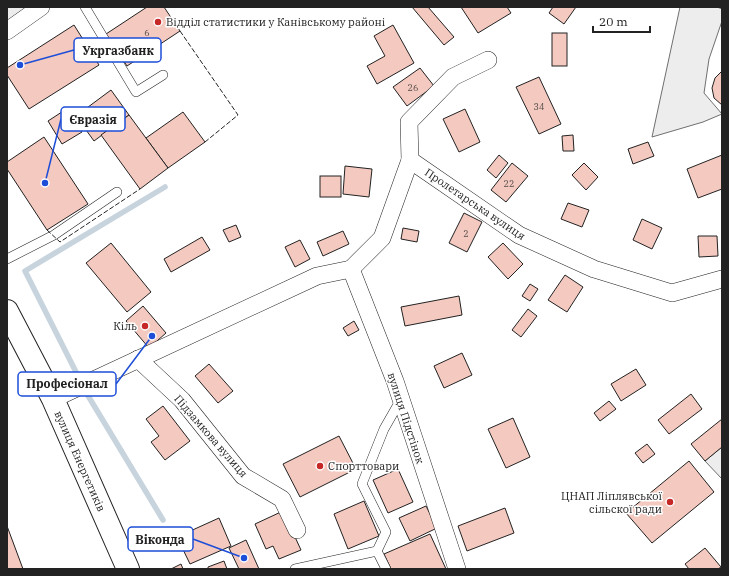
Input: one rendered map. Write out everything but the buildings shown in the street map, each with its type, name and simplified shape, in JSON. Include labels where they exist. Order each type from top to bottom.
[{"type":"main road","name":"вулиця Енергетиків","points":[[7,311],[53,399],[128,569]]},
{"type":"street","points":[[7,31],[23,12],[41,7]]},
{"type":"street","points":[[53,399],[317,276],[351,269],[382,238],[410,160],[409,122],[453,77],[488,60]]},
{"type":"street","name":"Пролетарська вулиця","points":[[410,160],[519,235],[594,269],[672,293],[722,279]]},
{"type":"street","name":"вулиця Підстінок","points":[[351,269],[395,381],[400,401],[456,569]]},
{"type":"street","name":"Підзамкова вулиця","points":[[138,359],[182,400],[243,476],[282,499],[298,530]]},
{"type":"lane","points":[[85,7],[136,92],[163,75]]},
{"type":"lane","points":[[7,259],[54,235],[117,192]]},
{"type":"lane","points":[[386,569],[378,551],[386,532],[362,484],[384,429],[400,401]]},
{"type":"lane","points":[[295,569],[378,551]]},
{"type":"shaded area","points":[[7,7],[26,7],[7,31]]},
{"type":"shaded area","points":[[680,7],[717,7],[722,9],[722,21],[709,59],[704,93],[722,114],[703,122],[652,137]]},
{"type":"shaded area","points":[[722,447],[722,479],[705,461]]},
{"type":"waterway","points":[[76,372],[25,271],[165,187]]},
{"type":"waterway","points":[[87,394],[163,520]]},
{"type":"fence","points":[[180,31],[238,115],[205,142]]},
{"type":"fence","points":[[47,230],[60,242],[140,189]]},
{"type":"place","name":"Відділ статистики у Канівському районі","points":[[158,22]]},
{"type":"place","name":"Укргазбанк","points":[[20,65]]},
{"type":"place","name":"Євразія","points":[[45,183]]},
{"type":"place","name":"Кіль","points":[[145,326]]},
{"type":"place","name":"Професіонал","points":[[152,336]]},
{"type":"place","name":"Спорттовари","points":[[320,466]]},
{"type":"place","name":"ЦНАП Ліплявської сільскої ради","points":[[670,502]]},
{"type":"place","name":"Віконда","points":[[244,558]]}]
